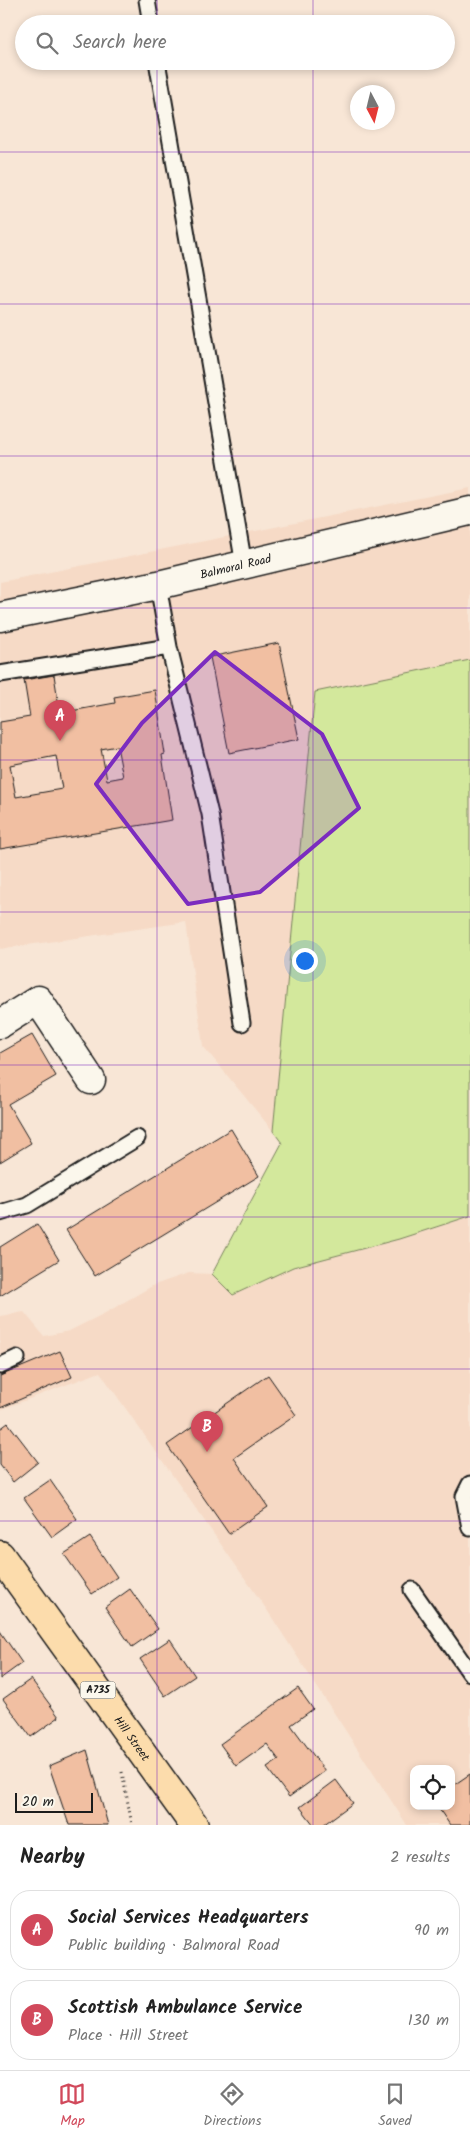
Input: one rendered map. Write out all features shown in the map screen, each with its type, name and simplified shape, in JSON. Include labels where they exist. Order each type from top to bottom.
[{"type":"main road","name":"Hill Street","points":[[0,1556],[194,1825]]},
{"type":"street","name":"Balmoral Road","points":[[0,617],[158,585],[470,511]]},
{"type":"street","points":[[0,1024],[38,1000],[91,1080]]},
{"type":"lane","points":[[147,0],[150,15]]},
{"type":"lane","points":[[159,70],[244,565]]},
{"type":"lane","points":[[158,585],[169,647],[210,814],[242,1023]]},
{"type":"lane","points":[[0,674],[169,647]]},
{"type":"lane","points":[[0,1213],[27,1205],[137,1138]]},
{"type":"lane","points":[[0,1366],[17,1358]]},
{"type":"lane","points":[[470,1484],[464,1496],[470,1528]]},
{"type":"lane","points":[[412,1590],[470,1673]]},
{"type":"highlighted area","points":[[215,652],[322,734],[359,808],[260,892],[188,904],[96,784],[142,723]]},
{"type":"shaded area","points":[[470,488],[470,660],[315,693],[273,1131],[203,1046],[186,922],[0,949],[0,582]]},
{"type":"shaded area","points":[[470,1216],[470,1825],[407,1825],[267,1610],[100,1372],[0,1410],[0,1316],[24,1312],[44,1336],[69,1331],[154,1285],[189,1273],[212,1274],[233,1295],[293,1267],[399,1239]]},
{"type":"green space","points":[[470,660],[470,1216],[399,1239],[293,1267],[233,1295],[212,1274],[282,1143],[273,1131],[315,692]]},
{"type":"building","points":[[279,643],[299,739],[229,753],[210,657]]},
{"type":"building","points":[[54,675],[60,713],[115,703],[114,697],[155,690],[165,754],[162,755],[172,820],[0,849],[0,722],[30,717],[24,680]],"holes":[[[117,746],[123,777],[107,780],[101,749]],[[56,756],[62,789],[16,797],[10,765]]]},
{"type":"building","points":[[32,1035],[56,1076],[8,1104],[31,1143],[0,1162],[0,1053]]},
{"type":"building","points":[[231,1129],[259,1176],[95,1276],[66,1230]]},
{"type":"building","points":[[37,1224],[59,1260],[0,1296],[0,1247]]},
{"type":"building","points":[[60,1351],[72,1377],[0,1408],[0,1376]]},
{"type":"building","points":[[268,1375],[296,1415],[234,1458],[268,1507],[229,1534],[167,1445]]},
{"type":"building","points":[[8,1423],[38,1462],[13,1482],[0,1465],[0,1429]]},
{"type":"building","points":[[50,1480],[77,1519],[52,1537],[24,1498]]},
{"type":"building","points":[[90,1537],[117,1577],[92,1594],[64,1554]]},
{"type":"building","points":[[130,1589],[158,1629],[132,1647],[105,1607]]},
{"type":"building","points":[[0,1631],[22,1663],[0,1679]]},
{"type":"building","points":[[170,1639],[195,1676],[165,1696],[140,1659]]},
{"type":"building","points":[[31,1679],[59,1717],[31,1737],[3,1699]]},
{"type":"building","points":[[298,1688],[313,1709],[291,1725],[325,1771],[289,1797],[267,1768],[279,1760],[267,1744],[236,1766],[220,1744]]},
{"type":"building","points":[[87,1750],[108,1825],[69,1825],[49,1766]]},
{"type":"building","points":[[470,1774],[470,1825],[450,1825],[440,1810],[455,1810],[455,1784]]},
{"type":"building","points":[[336,1780],[353,1803],[323,1825],[314,1825],[300,1807]]},
{"type":"place","name":"Social Services Headquarters","points":[[60,741]]},
{"type":"place","name":"Scottish Ambulance Service","points":[[207,1452]]}]
